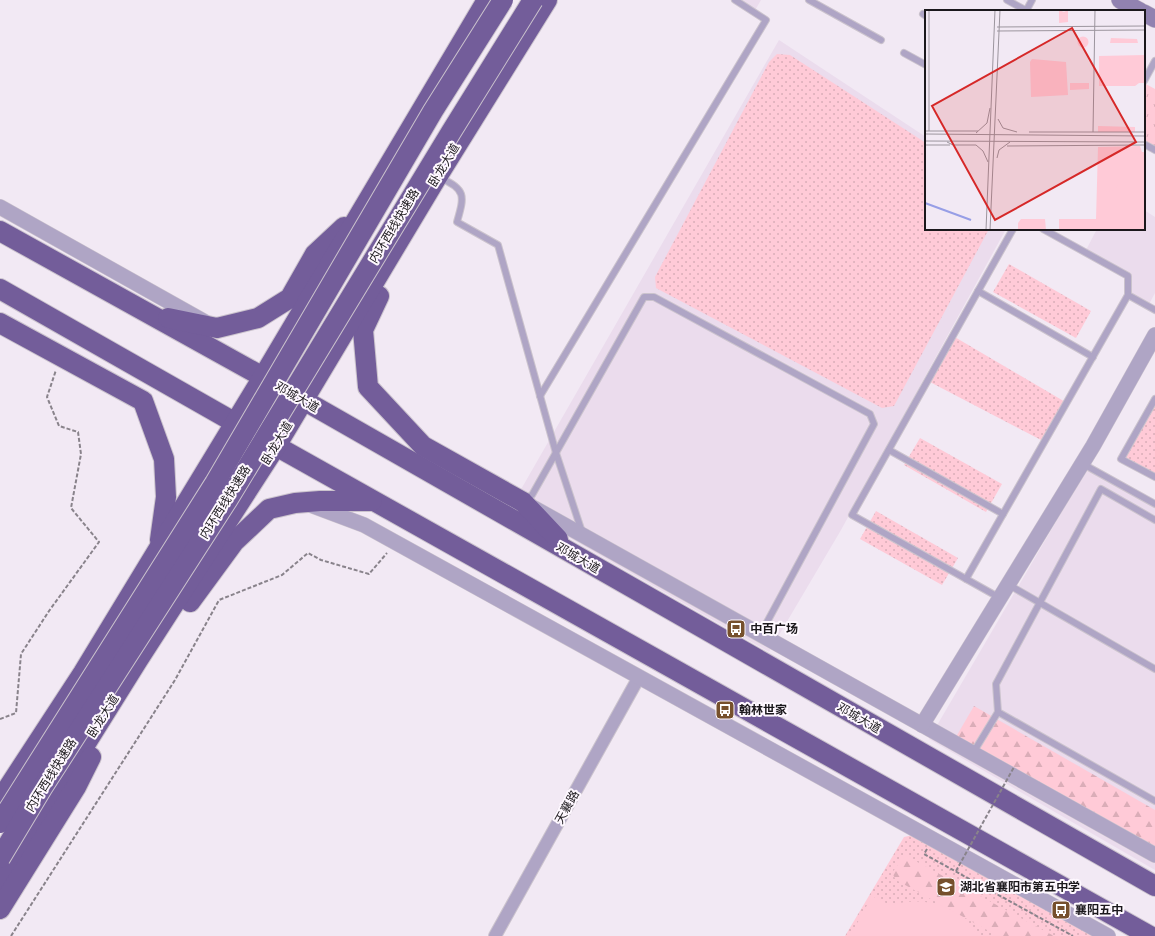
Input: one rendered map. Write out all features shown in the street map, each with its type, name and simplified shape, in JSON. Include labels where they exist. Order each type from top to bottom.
[{"type":"highway","points":[[397,150],[436,75],[482,0]]},
{"type":"highway","points":[[0,800],[101,644],[263,377],[487,0]]},
{"type":"highway","name":"内环西线快速路","points":[[0,823],[215,483],[432,111],[503,0]]},
{"type":"highway","name":"内环西线快速路","points":[[0,858],[42,788],[228,499],[533,0]]},
{"type":"highway","name":"卧龙大道","points":[[0,881],[138,660],[276,446],[302,400],[437,177],[547,0]]},
{"type":"highway","points":[[464,133],[498,87],[552,0]]},
{"type":"highway","points":[[437,177],[362,330],[368,388],[423,446],[523,502],[571,554]]},
{"type":"highway","points":[[149,314],[217,328],[258,318],[290,298],[315,254],[360,212]]},
{"type":"highway","name":"邓城大道","points":[[0,231],[263,377],[1155,886]]},
{"type":"highway","points":[[0,289],[235,423],[1150,936]]},
{"type":"highway","points":[[0,323],[143,401],[164,459],[166,497],[159,548]]},
{"type":"highway","points":[[0,908],[76,788],[138,660],[189,603],[234,542],[269,509],[304,502],[374,501]]},
{"type":"highway","points":[[0,778],[17,750],[101,644]]},
{"type":"main road","points":[[1120,0],[1138,10]]},
{"type":"main road","points":[[1145,14],[1155,19]]},
{"type":"street","points":[[0,206],[217,328]]},
{"type":"street","points":[[922,725],[1082,463],[1155,334]]},
{"type":"street","points":[[304,502],[364,525],[396,542],[1108,936]]},
{"type":"street","points":[[523,502],[1155,855]]},
{"type":"street","name":"天襄路","points":[[495,936],[639,677]]},
{"type":"lane","points":[[540,396],[766,20],[735,0]]},
{"type":"lane","points":[[809,0],[881,40]]},
{"type":"lane","points":[[1007,0],[1025,10]]},
{"type":"lane","points":[[1027,10],[1032,0]]},
{"type":"lane","points":[[904,53],[925,64]]},
{"type":"lane","points":[[1145,79],[1155,61]]},
{"type":"lane","points":[[1145,145],[1155,150]]},
{"type":"lane","points":[[437,177],[450,182],[460,191],[463,200],[457,222],[498,245],[556,453],[583,535]]},
{"type":"lane","points":[[1000,598],[852,515],[1012,230]]},
{"type":"lane","points":[[966,579],[1128,295],[1128,276],[1045,230]]},
{"type":"lane","points":[[978,291],[1093,357]]},
{"type":"lane","points":[[1128,295],[1155,310]]},
{"type":"lane","points":[[523,502],[532,495],[644,297],[654,297],[870,414],[874,424],[760,635]]},
{"type":"lane","points":[[1155,399],[1122,459],[1155,477]]},
{"type":"lane","points":[[889,450],[1003,514]]},
{"type":"lane","points":[[1082,463],[1155,504]]},
{"type":"lane","points":[[973,753],[998,712],[996,684],[1101,489],[1155,520]]},
{"type":"lane","points":[[1008,584],[1155,669]]},
{"type":"lane","points":[[998,712],[1155,801]]},
{"type":"path","points":[[0,719],[16,713],[21,654],[49,611],[99,542],[71,508],[80,454],[78,432],[59,426],[47,397],[62,356]]},
{"type":"path","points":[[11,936],[175,680],[219,600],[282,575],[308,553],[321,560],[369,574],[396,542]]},
{"type":"path","points":[[956,871],[1014,767]]},
{"type":"path","points":[[924,854],[1073,936]]},
{"type":"shaded area","points":[[735,0],[761,0],[754,12]]},
{"type":"shaded area","name":"中百广场","points":[[779,40],[925,136],[925,230],[1005,230],[841,530],[769,652],[512,505]]},
{"type":"shaded area","points":[[1145,211],[1155,217],[1155,293],[1148,306],[1128,295],[1128,276],[1085,252],[1096,230],[1145,230]]},
{"type":"shaded area","points":[[1088,467],[1155,504],[1155,870],[929,739]]},
{"type":"green space","points":[[777,54],[790,55],[925,142],[925,230],[988,230],[894,406],[882,408],[656,288],[655,277],[769,62]]},
{"type":"green space","points":[[1145,84],[1155,89],[1155,150],[1145,145]]},
{"type":"green space","points":[[1009,264],[1091,311],[1076,338],[993,292]]},
{"type":"green space","points":[[953,336],[1067,403],[1045,442],[928,381]]},
{"type":"green space","points":[[1155,398],[1155,477],[1121,459]]},
{"type":"green space","points":[[920,438],[1002,484],[986,512],[904,465]]},
{"type":"green space","points":[[876,511],[958,558],[942,585],[860,539]]},
{"type":"green space","points":[[974,706],[1155,810],[1155,855],[953,742]]},
{"type":"green space","name":"湖北省襄阳市第五中学","points":[[913,835],[1096,936],[845,936],[904,837]]},
{"type":"green space","points":[[903,857],[908,857],[1054,936],[998,936],[896,880],[892,873]]},
{"type":"green space","points":[[872,896],[890,905],[903,902],[928,902],[940,905],[961,916],[978,936],[850,936]]},
{"type":"place","name":"中百广场","points":[[736,629]]},
{"type":"place","name":"翰林世家","points":[[725,710]]},
{"type":"place","name":"湖北省襄阳市第五中学","points":[[946,887]]},
{"type":"place","name":"襄阳五中","points":[[1061,910]]}]
